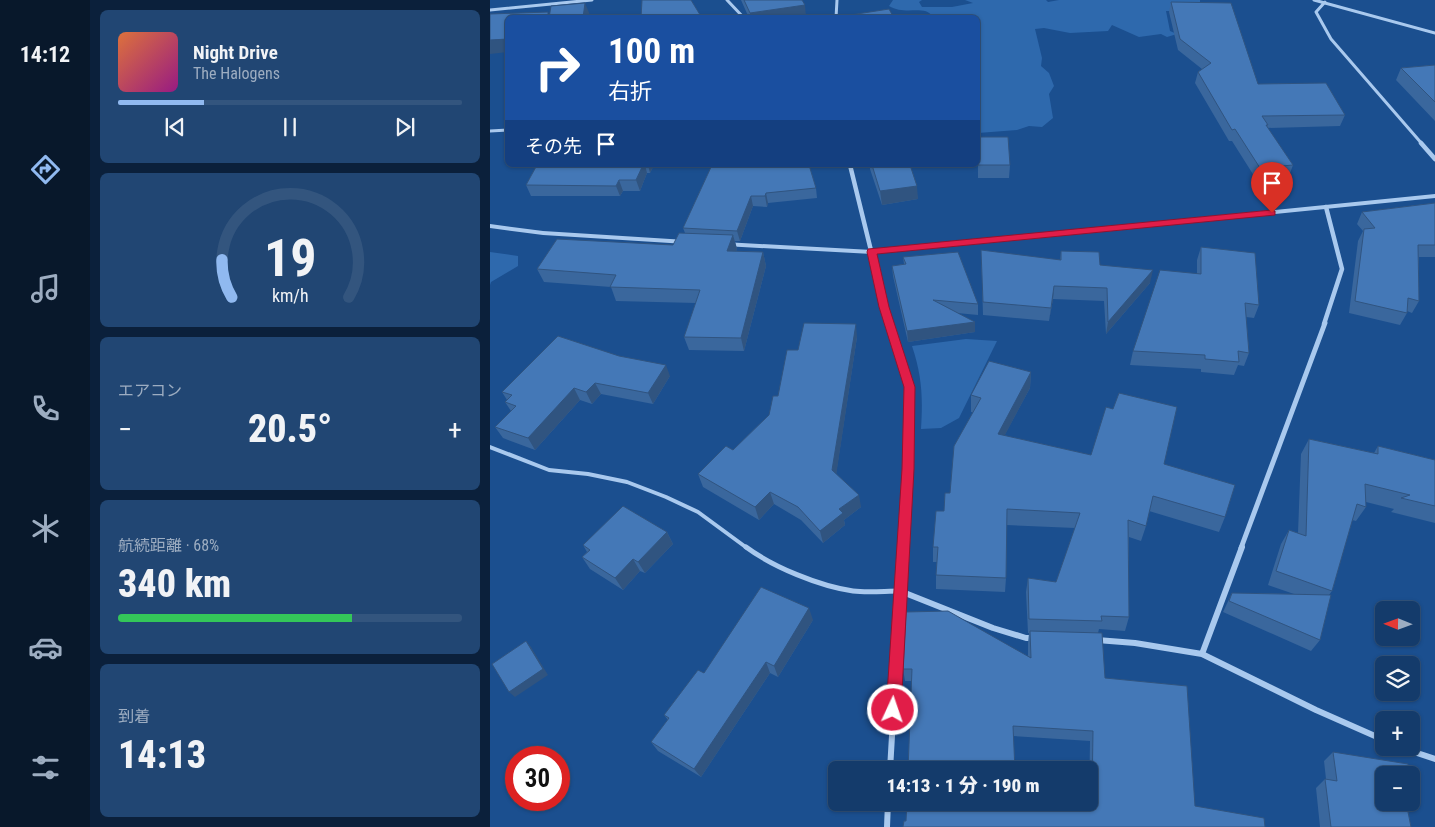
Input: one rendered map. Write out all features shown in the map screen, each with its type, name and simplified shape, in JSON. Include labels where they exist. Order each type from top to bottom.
[{"type":"street","points":[[490,10],[592,0]]},
{"type":"street","points":[[727,0],[741,15]]},
{"type":"street","points":[[836,15],[837,0]]},
{"type":"street","points":[[1314,0],[1435,33]]},
{"type":"street","points":[[1325,2],[1316,12],[1331,39],[1435,159]]},
{"type":"street","points":[[490,131],[505,130]]},
{"type":"street","points":[[851,167],[884,307],[909,387],[908,469],[891,761]]},
{"type":"street","points":[[713,244],[872,252],[1435,196]]},
{"type":"street","points":[[1202,654],[1322,332],[1342,270],[1326,207]]},
{"type":"street","points":[[490,226],[543,233],[694,243]]},
{"type":"street","points":[[900,591],[993,628],[1026,638],[1043,638]]},
{"type":"street","points":[[1087,639],[1135,643],[1202,654],[1316,710],[1375,736]]},
{"type":"street","points":[[1420,754],[1435,759]]},
{"type":"street","points":[[887,827],[888,811]]},
{"type":"lane","points":[[490,447],[549,470],[588,474],[627,482],[666,497],[698,512],[758,556],[817,582],[854,591],[900,591]]},
{"type":"shaded area","points":[[893,0],[922,0],[919,2],[922,7],[952,7],[973,3],[965,0],[1046,0],[1048,2],[1059,0],[1200,0],[1200,3],[1179,11],[1166,11],[1170,31],[1177,34],[1167,37],[1161,34],[1139,37],[1112,25],[1108,31],[1070,33],[1044,28],[1035,29],[1042,58],[1041,66],[1049,73],[1054,86],[1049,94],[1053,118],[1042,127],[1029,126],[1017,130],[980,133],[980,15],[931,15],[925,11],[902,10],[889,6]]},
{"type":"shaded area","points":[[490,252],[518,256],[518,266],[491,282],[490,285]]},
{"type":"shaded area","points":[[966,339],[997,341],[959,418],[941,428],[921,429],[921,387],[912,346]]},
{"type":"building","points":[[642,0],[691,0],[700,15],[641,15]]},
{"type":"building","points":[[744,0],[802,0],[805,5],[750,13]]},
{"type":"building","points":[[1171,2],[1231,3],[1258,84],[1326,83],[1345,115],[1262,116],[1293,165],[1260,168],[1235,129],[1232,130],[1198,72],[1211,63],[1180,39]]},
{"type":"building","points":[[585,3],[583,15],[550,15],[551,6]]},
{"type":"building","points":[[889,9],[892,15],[850,15]]},
{"type":"building","points":[[548,12],[548,15],[505,15],[505,39],[490,40],[490,14]]},
{"type":"building","points":[[1435,65],[1435,102],[1401,68]]},
{"type":"building","points":[[980,137],[1008,137],[1010,165],[980,165]]},
{"type":"building","points":[[536,167],[642,167],[636,180],[619,180],[616,186],[526,185]]},
{"type":"building","points":[[711,167],[810,167],[816,188],[766,193],[765,196],[751,196],[737,231],[683,228]]},
{"type":"building","points":[[873,167],[911,167],[917,186],[880,191]]},
{"type":"building","points":[[1435,203],[1435,245],[1418,245],[1419,301],[1408,298],[1407,313],[1355,301],[1364,229],[1375,228],[1362,212]]},
{"type":"building","points":[[679,233],[733,235],[727,251],[763,252],[741,338],[684,337],[700,290],[610,287],[616,275],[537,269],[557,239],[673,245]]},
{"type":"building","points":[[1201,247],[1255,253],[1259,305],[1245,303],[1249,353],[1238,351],[1239,362],[1205,359],[1205,355],[1133,351],[1160,270],[1201,274]]},
{"type":"building","points":[[981,250],[1061,260],[1061,251],[1099,252],[1100,265],[1153,270],[1108,322],[1107,288],[1054,286],[1051,308],[983,302]]},
{"type":"building","points":[[958,252],[978,304],[933,300],[975,322],[907,331],[892,266],[906,264],[903,257]]},
{"type":"building","points":[[804,323],[856,324],[832,470],[859,495],[839,509],[843,513],[820,531],[798,507],[770,492],[755,507],[698,474],[726,446],[733,450],[769,415],[773,396],[778,396],[787,350],[798,350]]},
{"type":"building","points":[[558,336],[619,356],[666,365],[648,393],[595,383],[586,392],[574,388],[528,438],[495,427],[516,406],[505,402],[512,395],[502,392]]},
{"type":"building","points":[[989,361],[1031,372],[998,434],[1091,455],[1106,407],[1113,409],[1119,393],[1177,407],[1164,464],[1235,485],[1225,517],[1153,496],[1146,526],[1128,520],[1129,617],[1101,616],[1102,621],[1029,619],[1028,578],[1056,582],[1080,513],[1007,509],[1006,578],[936,575],[938,547],[933,547],[936,511],[944,511],[945,493],[950,493],[954,446],[981,398],[971,395]]},
{"type":"building","points":[[1309,439],[1378,454],[1378,446],[1435,460],[1435,506],[1401,498],[1410,495],[1365,484],[1366,507],[1357,504],[1332,591],[1276,571],[1289,530],[1306,536]]},
{"type":"building","points":[[623,506],[667,532],[638,562],[633,559],[615,578],[582,557],[590,550],[583,545]]},
{"type":"building","points":[[761,587],[809,608],[774,666],[766,662],[694,769],[651,742],[669,718],[664,715],[698,670],[704,673]]},
{"type":"building","points":[[1232,593],[1331,595],[1320,640],[1229,601]]},
{"type":"building","points":[[948,611],[1031,658],[1030,631],[1102,633],[1105,678],[1187,686],[1195,806],[1264,818],[1265,827],[903,827],[904,821],[906,821],[907,811],[1098,811],[1098,761],[1093,761],[1093,731],[1013,726],[1015,761],[908,761],[912,669],[903,669],[906,612]]},
{"type":"building","points":[[526,641],[543,669],[509,692],[492,664]]},
{"type":"building","points":[[1333,752],[1408,764],[1408,766],[1375,766],[1375,811],[1408,811],[1411,827],[1331,827],[1325,779],[1337,781]]},
{"type":"route","points":[[893,710],[908,469],[909,387],[884,307],[872,252],[1272,213]]}]
